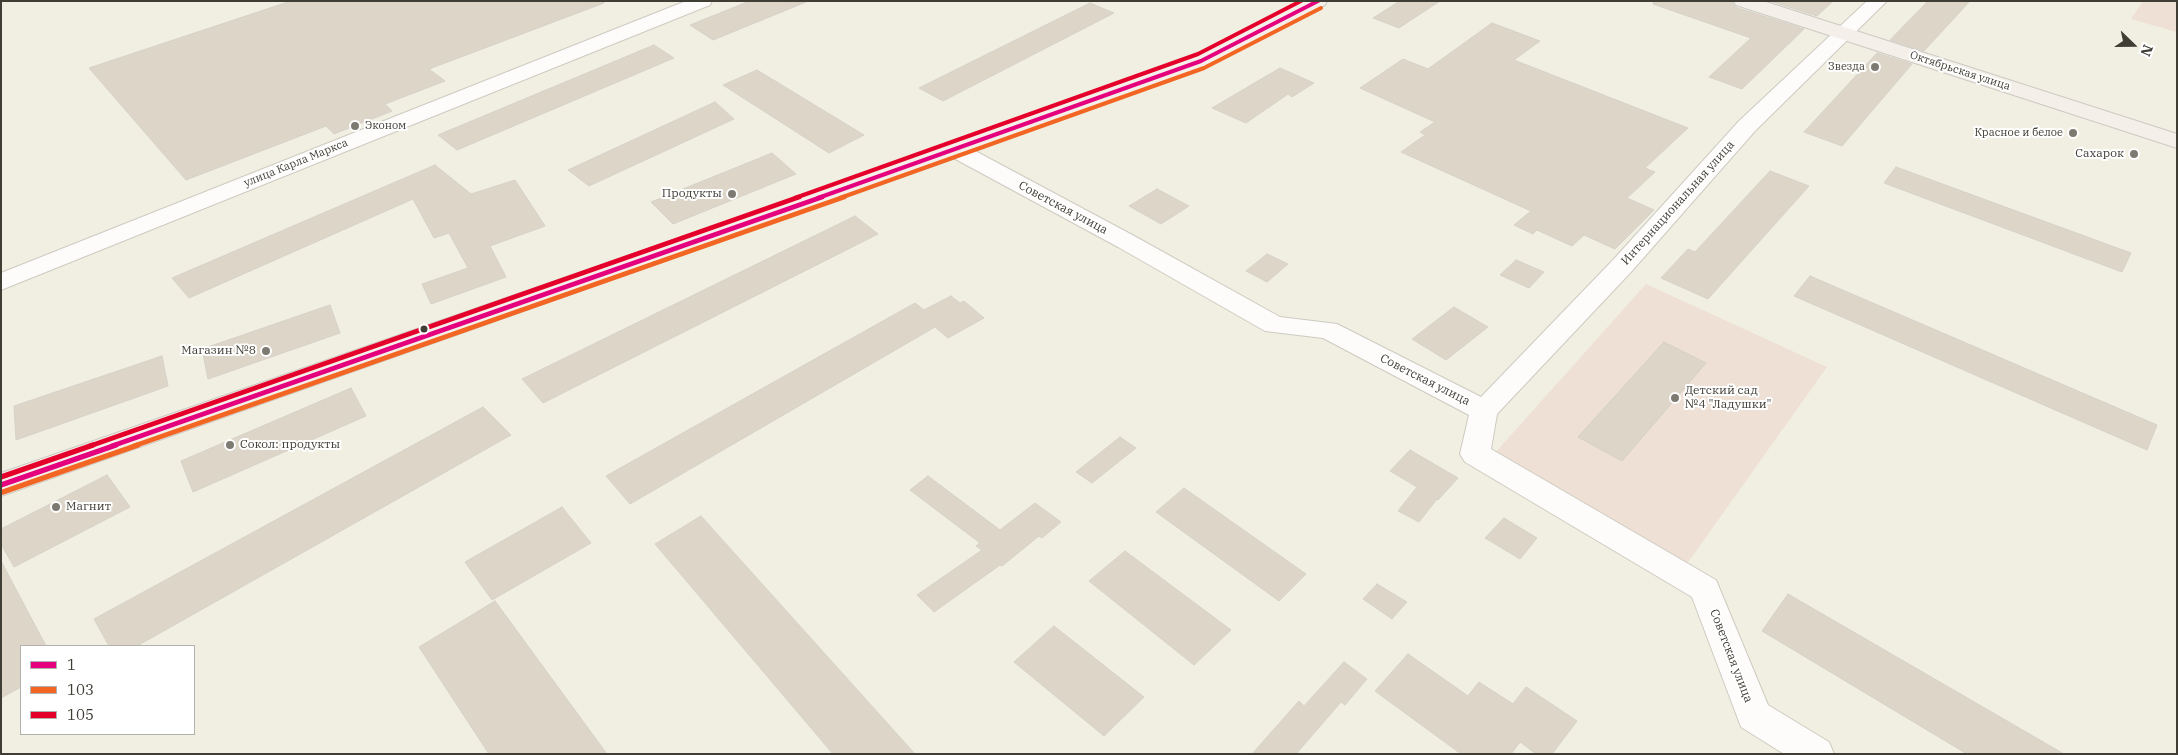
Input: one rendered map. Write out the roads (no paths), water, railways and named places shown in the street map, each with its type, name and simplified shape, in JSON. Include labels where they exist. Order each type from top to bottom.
[{"type":"main road","points":[[1,485],[956,150],[1201,61],[1318,1]]},
{"type":"main road","name":"Октябрьская улица","points":[[1743,1],[2177,141]]},
{"type":"street","name":"улица Карла Маркса","points":[[1,282],[703,1]]},
{"type":"street","name":"Интернациональная улица","points":[[1484,411],[1622,266],[1747,126],[1878,1]]},
{"type":"street","name":"Советская улица","points":[[956,150],[1127,242],[1274,325],[1328,330],[1484,411],[1475,454],[1705,589],[1754,716],[1816,754]]},
{"type":"place","name":"Звезда","points":[[1875,67]]},
{"type":"place","name":"Эконом","points":[[355,126]]},
{"type":"place","name":"Красное и белое","points":[[2073,133]]},
{"type":"place","name":"Сахарок","points":[[2134,154]]},
{"type":"place","name":"Продукты","points":[[732,194]]},
{"type":"place","name":"Магазин №8","points":[[266,351]]},
{"type":"place","name":"Детский сад №4 \"Ладушки\"","points":[[1675,398]]},
{"type":"place","name":"Сокол: продукты","points":[[230,445]]},
{"type":"place","name":"Магнит","points":[[56,507]]}]
